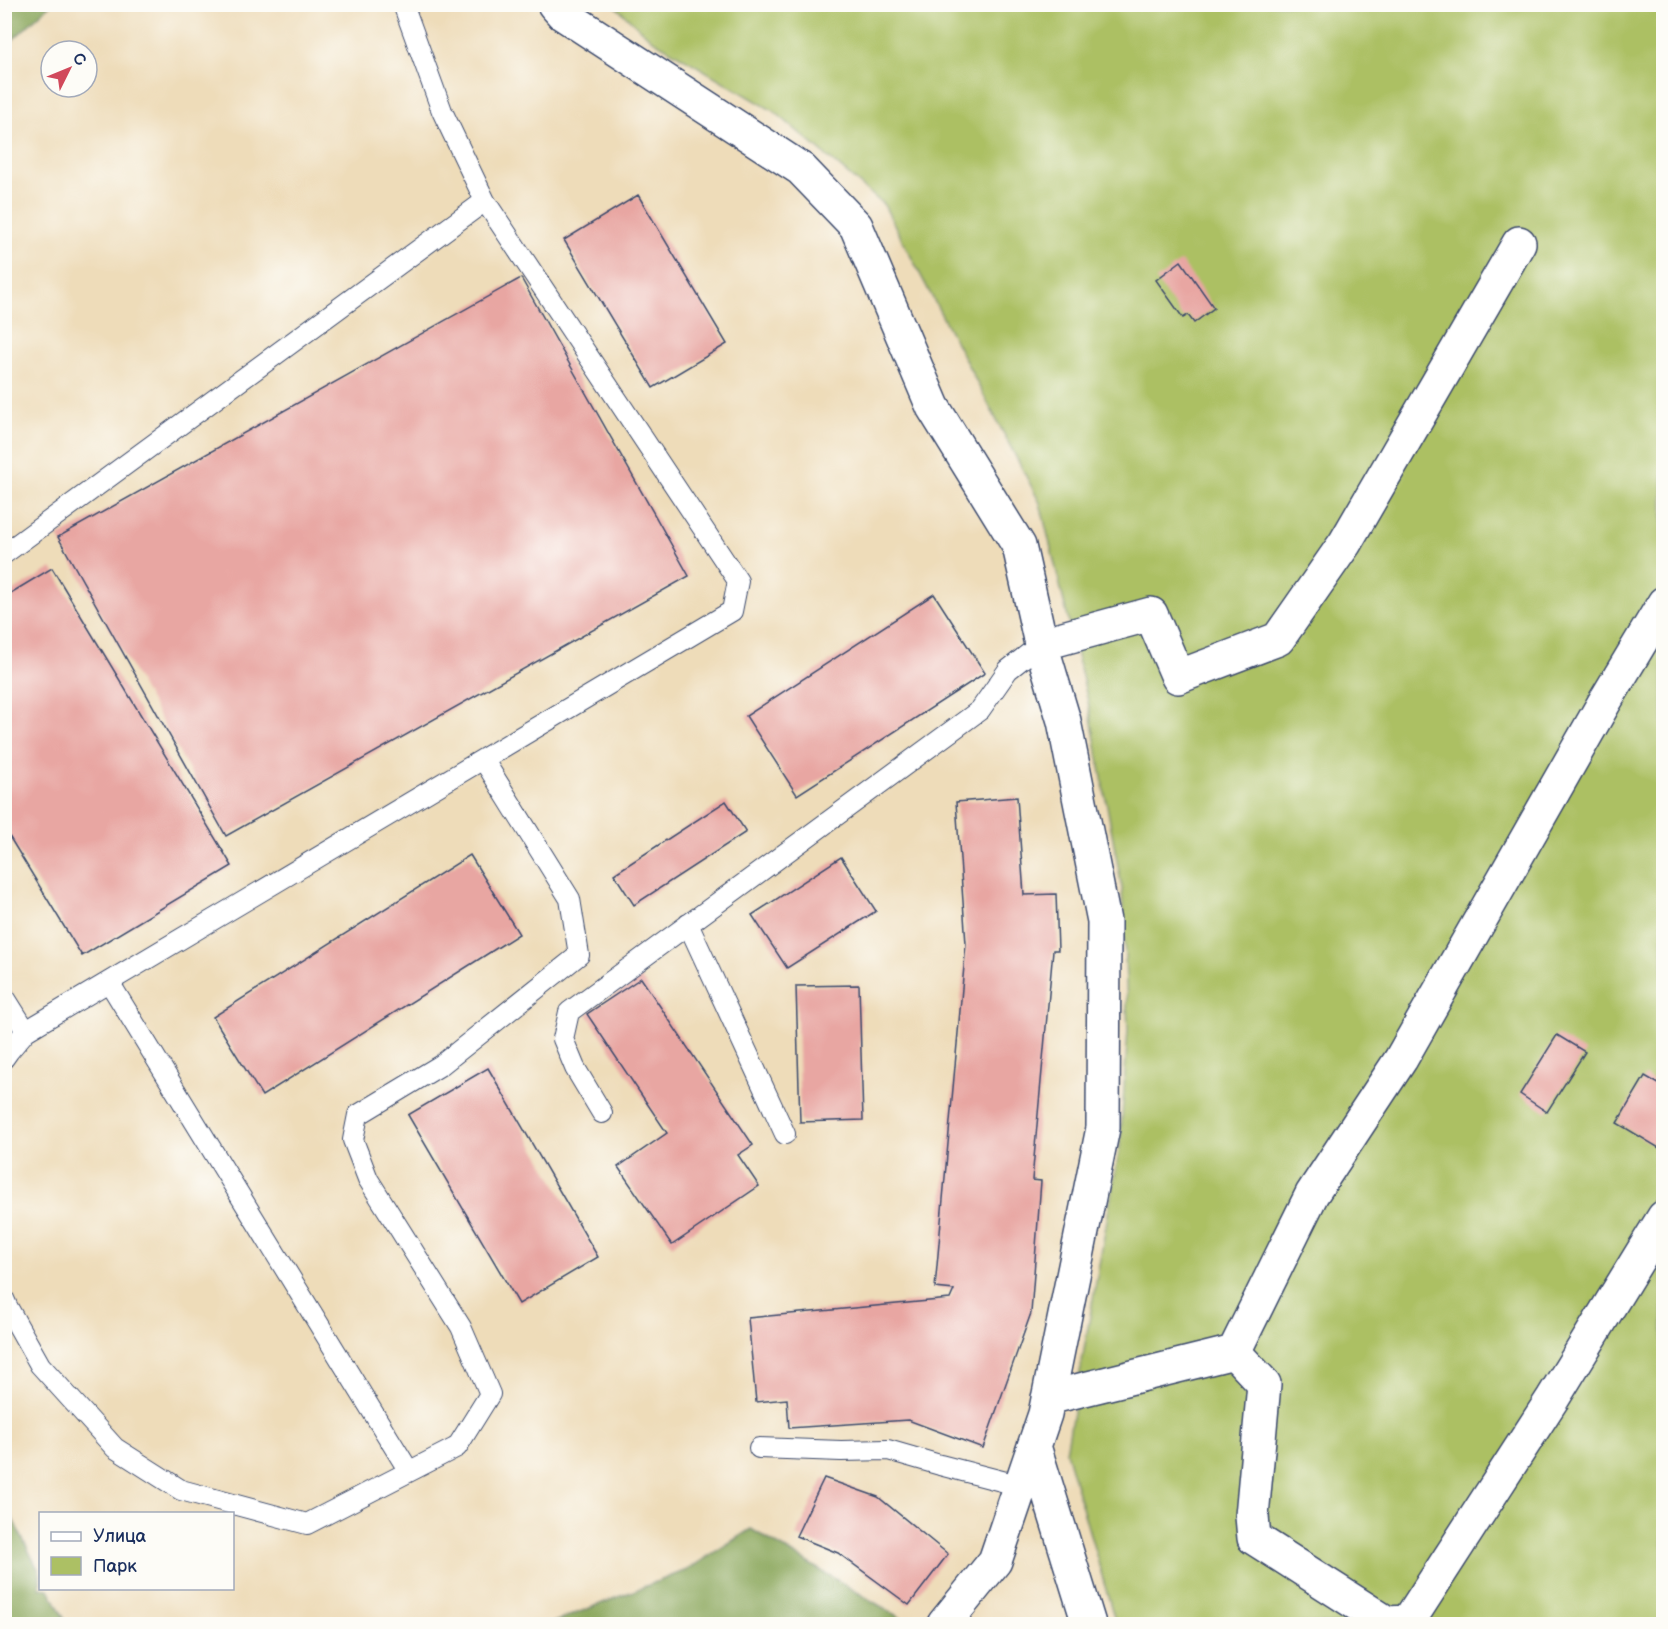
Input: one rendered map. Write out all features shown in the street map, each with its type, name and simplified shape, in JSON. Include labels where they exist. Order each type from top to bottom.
[{"type":"street","points":[[554,4],[573,20],[801,169],[856,226],[933,407],[1019,546],[1041,644],[1064,721],[1104,921],[1103,1128],[1048,1398],[1034,1446],[995,1562],[944,1624]]},
{"type":"street","points":[[1041,644],[1150,614],[1178,676],[1278,639],[1345,543],[1519,243]]},
{"type":"street","points":[[1048,1398],[1234,1352],[1312,1194],[1401,1059],[1604,703],[1664,603]]},
{"type":"street","points":[[1234,1352],[1264,1384],[1252,1516],[1254,1538],[1387,1623],[1408,1622],[1553,1398],[1664,1217]]},
{"type":"street","points":[[1034,1446],[1089,1624]]},
{"type":"lane","points":[[4,1058],[26,1031],[732,610],[738,581],[485,201],[442,111],[403,4]]},
{"type":"lane","points":[[4,554],[485,201]]},
{"type":"lane","points":[[602,1113],[575,1068],[563,1039],[569,1012],[980,710],[1008,670],[1041,644]]},
{"type":"lane","points":[[4,1299],[40,1365],[115,1448],[181,1490],[308,1524],[456,1447],[490,1394],[461,1327],[368,1179],[353,1140],[357,1115],[441,1065],[579,955],[570,899],[483,759]]},
{"type":"lane","points":[[688,924],[785,1134]]},
{"type":"lane","points":[[109,982],[407,1468]]},
{"type":"lane","points":[[4,996],[26,1031]]},
{"type":"lane","points":[[759,1448],[888,1450],[1021,1486]]},
{"type":"green space","points":[[5,4],[50,4],[50,5],[5,47]]},
{"type":"green space","points":[[1655,4],[1663,15],[1663,1624],[1116,1624],[1066,1452],[1120,1146],[1128,1030],[1122,888],[1088,701],[1040,503],[884,205],[775,112],[651,39],[614,5]]},
{"type":"green space","points":[[4,1502],[39,1571],[39,1590],[50,1590],[67,1624],[5,1624]]},
{"type":"green space","points":[[751,1529],[904,1620],[901,1624],[549,1624],[687,1570]]},
{"type":"building","points":[[638,195],[727,344],[653,388],[564,240]]},
{"type":"building","points":[[1181,261],[1214,308],[1194,323],[1188,315],[1183,318],[1156,280]]},
{"type":"building","points":[[521,278],[689,576],[226,836],[58,537]]},
{"type":"building","points":[[52,568],[232,866],[82,956],[4,828],[4,597]]},
{"type":"building","points":[[934,594],[985,673],[797,795],[746,716]]},
{"type":"building","points":[[1017,797],[1024,895],[1056,894],[1058,950],[1053,950],[1032,1180],[1041,1181],[1031,1313],[983,1448],[908,1420],[789,1428],[787,1399],[756,1402],[748,1318],[950,1299],[954,1290],[935,1288],[966,944],[956,802]]},
{"type":"building","points":[[726,801],[746,832],[634,905],[614,874]]},
{"type":"building","points":[[470,855],[519,934],[262,1096],[213,1017]]},
{"type":"building","points":[[841,857],[876,911],[787,968],[752,915]]},
{"type":"building","points":[[641,978],[753,1145],[738,1155],[759,1186],[672,1245],[618,1167],[667,1133],[587,1014]]},
{"type":"building","points":[[859,985],[863,1120],[800,1122],[796,986]]},
{"type":"building","points":[[1557,1035],[1585,1052],[1547,1112],[1520,1094]]},
{"type":"building","points":[[488,1068],[598,1257],[519,1304],[408,1115]]},
{"type":"building","points":[[1645,1076],[1664,1087],[1664,1151],[1617,1123]]},
{"type":"building","points":[[824,1478],[878,1497],[948,1554],[909,1605],[838,1553],[796,1536]]}]
